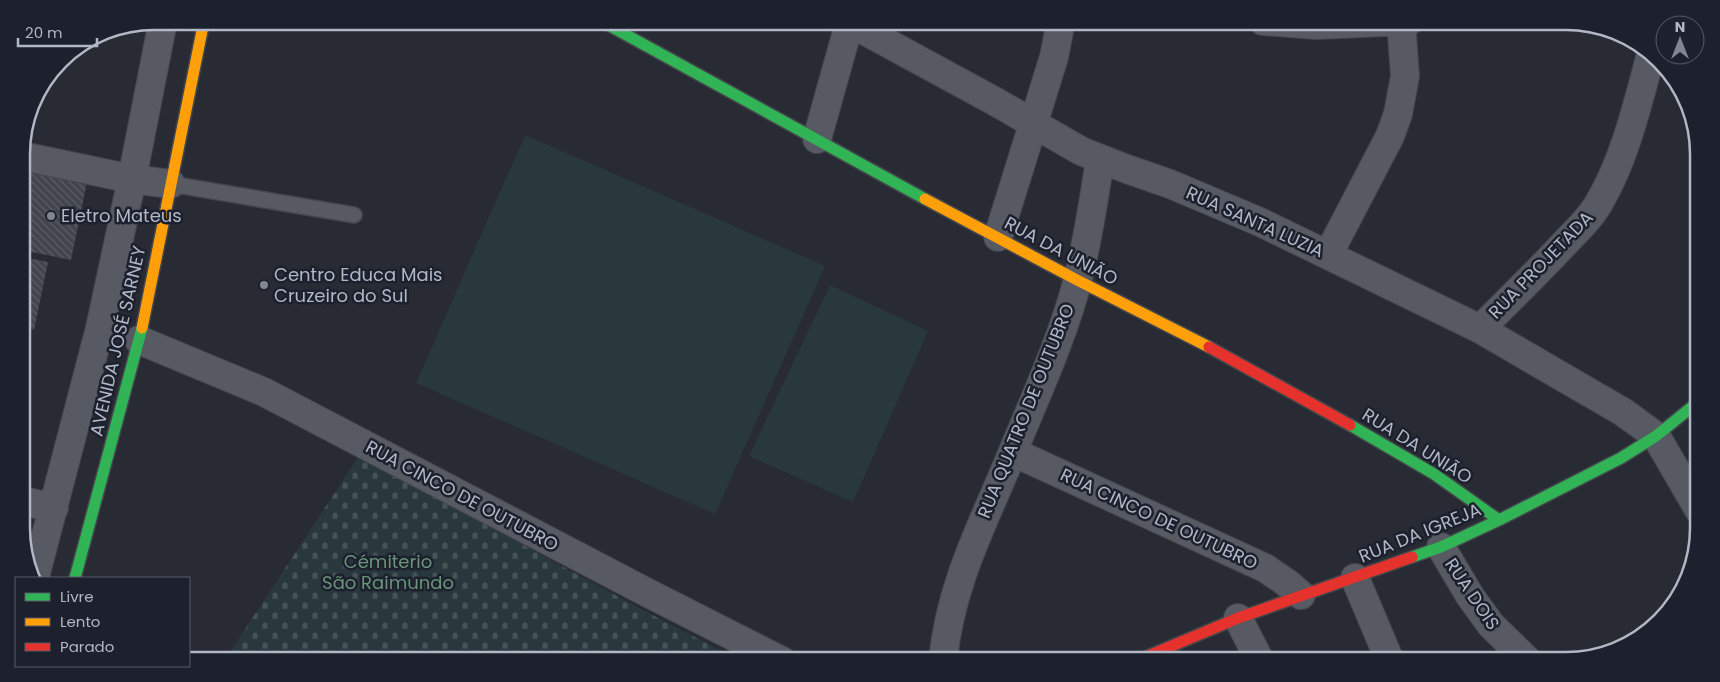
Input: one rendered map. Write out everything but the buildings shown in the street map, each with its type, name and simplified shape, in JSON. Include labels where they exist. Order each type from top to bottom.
[{"type":"street","points":[[37,568],[100,328],[132,179],[160,30]]},
{"type":"street","name":"AVENIDA JOSÉ SARNEY","points":[[75,577],[139,340],[202,30]]},
{"type":"street","name":"RUA DA UNIÃO","points":[[617,30],[1077,280],[1192,338],[1319,407],[1434,474],[1499,520]]},
{"type":"street","points":[[817,139],[847,30]]},
{"type":"street","name":"RUA SANTA LUZIA","points":[[864,30],[1081,151],[1170,184],[1260,222],[1480,329],[1623,412],[1656,436]]},
{"type":"street","points":[[998,237],[1054,57],[1059,30]]},
{"type":"street","points":[[1328,255],[1390,136],[1398,114],[1405,76],[1402,30]]},
{"type":"street","name":"RUA PROJETADA","points":[[1480,329],[1549,260],[1600,202],[1616,168],[1649,62]]},
{"type":"street","points":[[30,158],[132,179],[171,184]]},
{"type":"street","name":"RUA QUATRO DE OUTUBRO","points":[[944,652],[953,601],[969,553],[1055,349],[1077,280],[1092,217],[1100,159]]},
{"type":"street","name":"RUA CINCO DE OUTUBRO","points":[[139,340],[264,392],[639,589],[764,652]]},
{"type":"street","name":"RUA DA IGREJA","points":[[1157,652],[1238,618],[1441,547],[1499,520],[1621,458],[1656,436],[1690,408]]},
{"type":"street","points":[[1656,436],[1690,495]]},
{"type":"street","name":"RUA CINCO DE OUTUBRO","points":[[1012,452],[1265,568],[1301,595]]},
{"type":"street","points":[[30,502],[54,508]]},
{"type":"street","name":"RUA DOIS","points":[[1441,547],[1470,596],[1491,625],[1519,652]]},
{"type":"street","points":[[1354,578],[1386,652]]},
{"type":"street","points":[[1238,618],[1256,652]]},
{"type":"lane","points":[[171,184],[354,215]]},
{"type":"green space","points":[[525,135],[825,266],[715,514],[416,383]]},
{"type":"green space","points":[[830,285],[928,331],[853,502],[749,456]]},
{"type":"green space","name":"Cémiterio São Raimundo","points":[[359,456],[724,652],[230,652]]},
{"type":"traffic: fast","points":[[617,30],[925,199]]},
{"type":"traffic: fast","points":[[75,577],[142,328]]},
{"type":"traffic: fast","points":[[1412,557],[1441,547],[1499,520],[1621,458],[1656,436],[1690,408]]},
{"type":"traffic: fast","points":[[1350,425],[1434,474],[1499,520]]},
{"type":"traffic: slow","points":[[142,328],[202,30]]},
{"type":"traffic: slow","points":[[925,199],[1077,280],[1209,347]]},
{"type":"traffic: jam","points":[[1209,347],[1350,425]]},
{"type":"traffic: jam","points":[[1157,652],[1238,618],[1412,557]]},
{"type":"place","name":"Eletro Mateus","points":[[51,216]]},
{"type":"place","name":"Centro Educa Mais Cruzeiro do Sul","points":[[264,285]]}]
